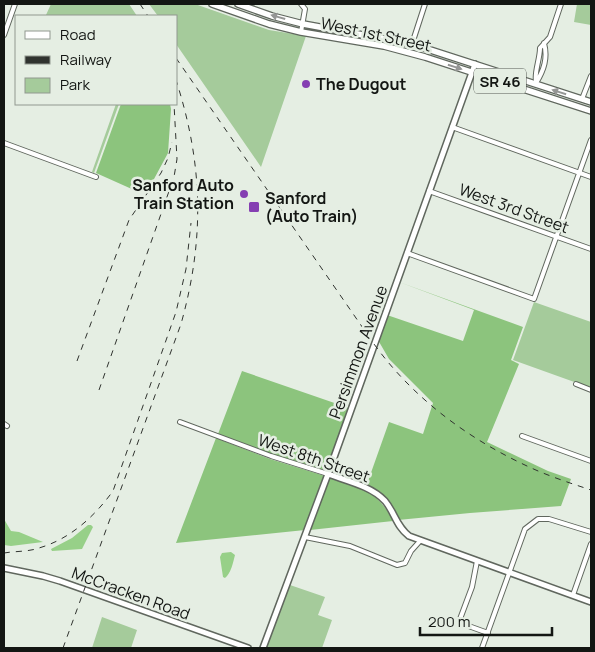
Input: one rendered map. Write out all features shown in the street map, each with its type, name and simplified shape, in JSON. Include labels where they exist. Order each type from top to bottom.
[{"type":"main road","name":"West 1st Street","points":[[212,4],[269,24],[301,32],[397,49],[591,111]]},
{"type":"main road","name":"West 1st Street","points":[[238,4],[303,24],[412,44],[536,82],[591,102]]},
{"type":"street","points":[[4,34],[15,4]]},
{"type":"street","points":[[301,32],[305,9],[302,4]]},
{"type":"street","points":[[412,44],[425,4]]},
{"type":"street","points":[[536,82],[541,76],[545,64],[546,51],[544,43],[550,37],[561,4]]},
{"type":"street","name":"Persimmon Avenue","points":[[264,648],[475,64]]},
{"type":"street","points":[[582,99],[591,76]]},
{"type":"street","points":[[452,127],[591,177]]},
{"type":"street","points":[[407,253],[534,299],[591,140]]},
{"type":"street","points":[[4,143],[96,176]]},
{"type":"street","name":"West 3rd Street","points":[[429,191],[591,248]]},
{"type":"street","points":[[576,384],[591,390]]},
{"type":"street","name":"West 8th Street","points":[[180,422],[271,456],[369,489],[389,507],[398,526],[409,536],[591,602]]},
{"type":"street","points":[[522,436],[591,461]]},
{"type":"street","points":[[482,648],[525,529],[538,519],[549,519],[591,532]]},
{"type":"street","points":[[305,537],[345,545],[397,565],[405,563],[411,551],[420,541]]},
{"type":"street","points":[[573,596],[591,544]]},
{"type":"street","points":[[477,561],[472,587],[460,622],[488,633]]},
{"type":"street","name":"McCracken Road","points":[[4,568],[60,581],[248,648]]},
{"type":"green space","points":[[51,4],[129,4],[136,15],[46,15]]},
{"type":"green space","points":[[149,4],[195,4],[269,30],[306,36],[261,167],[178,47],[178,15],[157,15]]},
{"type":"green space","points":[[577,4],[591,4],[591,25],[574,22]]},
{"type":"green space","points":[[116,105],[119,105],[94,173],[92,172]]},
{"type":"green space","points":[[534,302],[591,322],[591,388],[513,360]]},
{"type":"green space","points":[[290,585],[325,597],[318,615],[332,620],[322,648],[266,648]]},
{"type":"green space","points":[[102,617],[137,630],[131,648],[92,648]]},
{"type":"shaded area","points":[[121,105],[170,105],[168,153],[154,179],[142,191],[134,190],[96,173]]},
{"type":"shaded area","points":[[399,282],[523,327],[511,360],[519,364],[487,442],[548,471],[571,479],[561,506],[398,520],[386,499],[376,490],[339,475],[367,484],[389,422],[423,434],[433,403],[389,359],[378,340],[387,315],[463,341],[474,310]]},
{"type":"shaded area","points":[[242,371],[349,408],[327,471],[272,454],[218,434]]},
{"type":"shaded area","points":[[216,438],[270,459],[325,476],[305,530],[176,543]]},
{"type":"shaded area","points":[[330,477],[374,496],[381,502],[393,521],[310,530]]},
{"type":"shaded area","points":[[4,519],[11,531],[19,532],[43,542],[11,546],[4,545]]},
{"type":"shaded area","points":[[88,525],[93,527],[82,549],[52,551],[51,549],[72,538]]},
{"type":"shaded area","points":[[231,552],[235,555],[233,564],[225,578],[223,577],[220,557],[222,553]]},
{"type":"railway","points":[[140,4],[147,15]]},
{"type":"railway","points":[[178,61],[374,344],[406,382],[443,415],[483,443],[535,470],[591,490]]},
{"type":"railway","points":[[63,648],[181,324],[189,292],[197,231],[198,201],[192,141],[178,87]]},
{"type":"railway","points":[[99,390],[174,177],[177,159],[174,105]]},
{"type":"railway","points":[[77,361],[129,220],[161,173],[168,158],[172,142]]},
{"type":"railway","points":[[4,553],[35,549],[61,539],[98,510],[113,491],[176,312],[186,269],[191,223]]},
{"type":"place","name":"The Dugout","points":[[306,84]]},
{"type":"place","name":"Sanford Auto Train Station","points":[[244,194]]},
{"type":"place","name":"Sanford (Auto Train)","points":[[254,207]]}]
